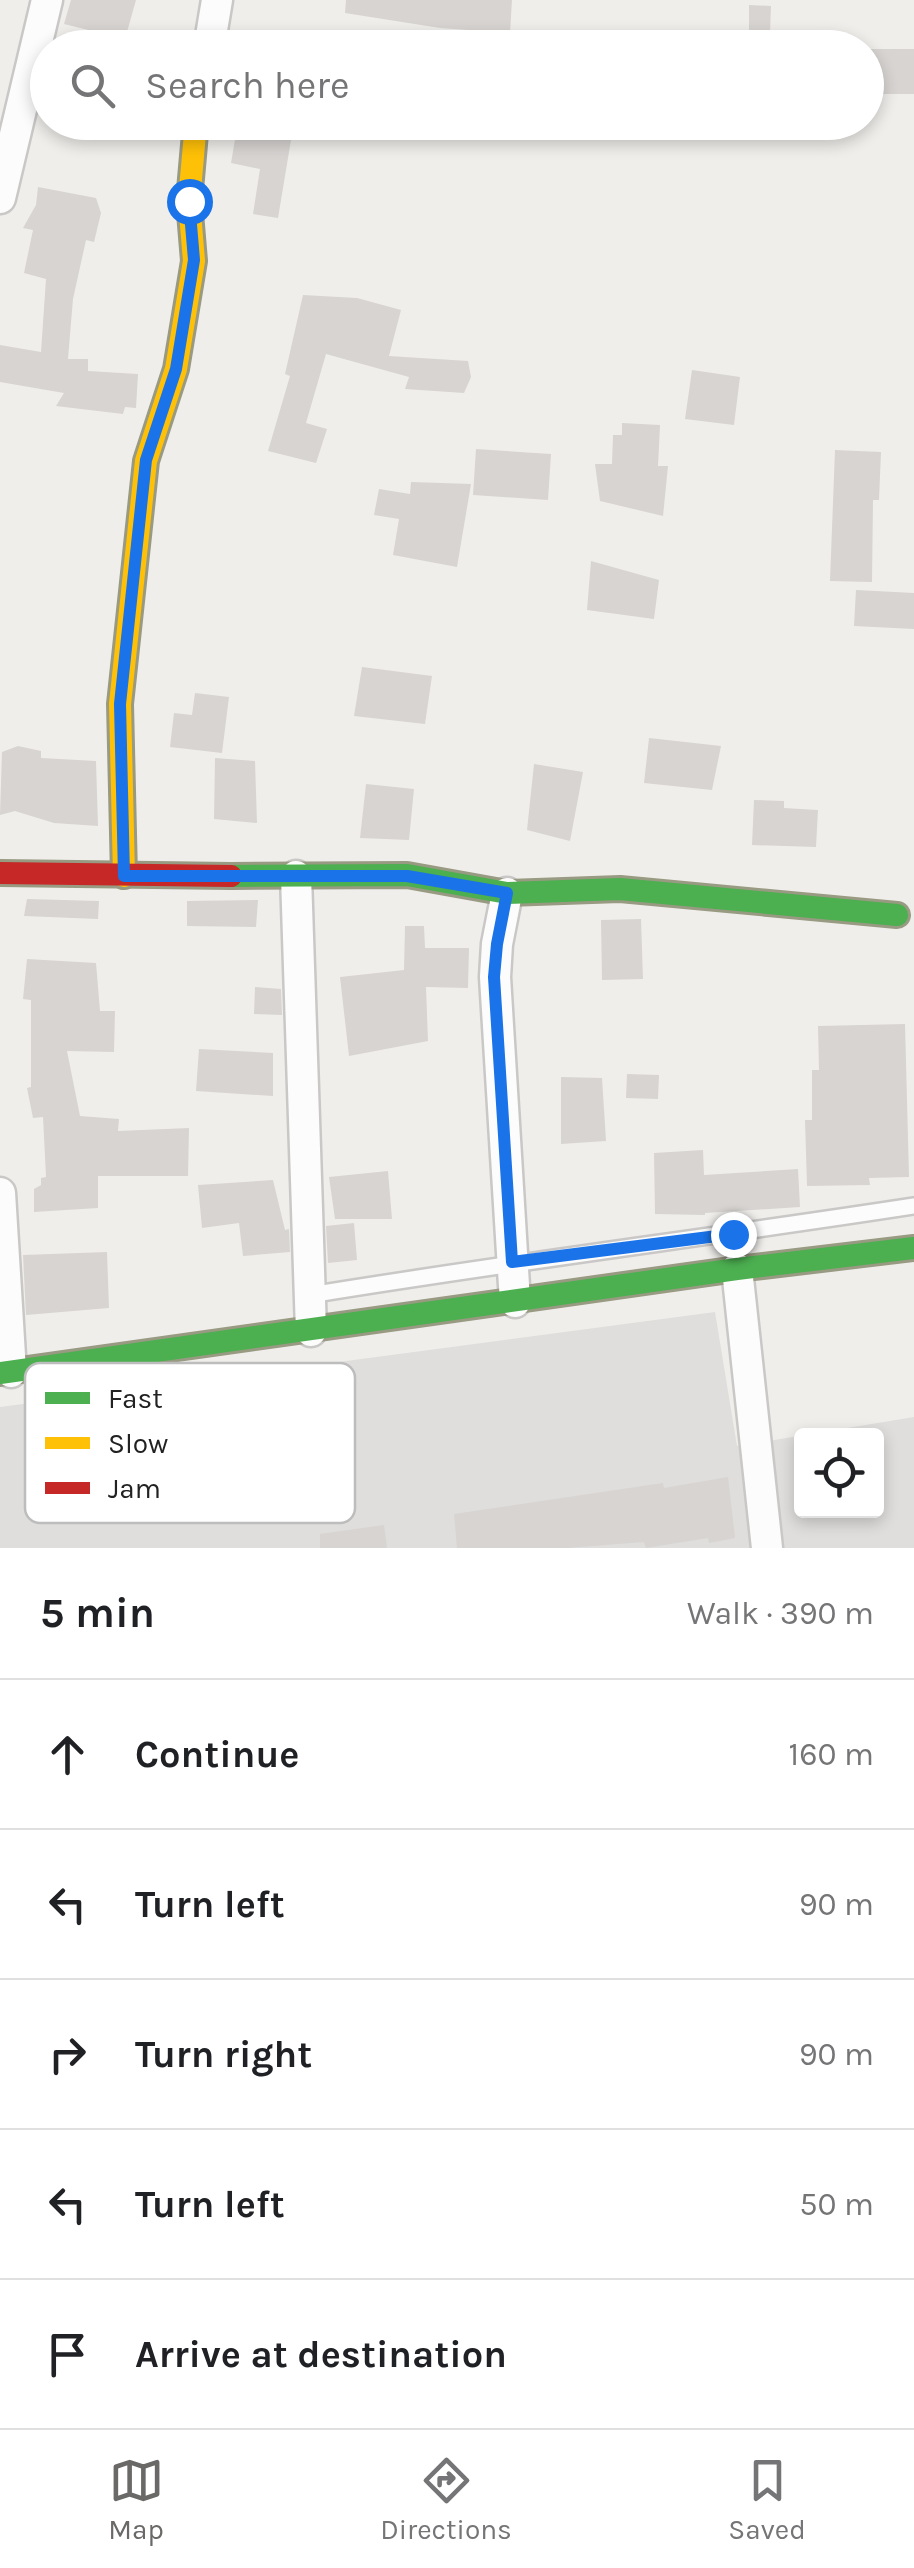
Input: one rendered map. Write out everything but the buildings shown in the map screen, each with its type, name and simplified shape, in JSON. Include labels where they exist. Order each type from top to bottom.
[{"type":"main road","points":[[124,876],[120,704],[146,460],[176,369],[194,260],[189,201],[194,140]]},
{"type":"main road","points":[[0,872],[407,876],[507,893],[620,889],[897,915]]},
{"type":"main road","points":[[73,1363],[914,1248]]},
{"type":"street","points":[[40,30],[47,0]]},
{"type":"street","points":[[212,30],[217,0]]},
{"type":"street","points":[[0,198],[30,72]]},
{"type":"street","points":[[296,876],[312,1331]]},
{"type":"street","points":[[507,893],[494,977],[514,1302]]},
{"type":"street","points":[[0,1193],[6,1372]]},
{"type":"street","points":[[737,1270],[767,1548]]},
{"type":"lane","points":[[310,1295],[512,1262],[914,1206]]},
{"type":"shaded area","points":[[715,1312],[737,1446],[794,1437],[794,1518],[884,1518],[884,1428],[847,1428],[914,1417],[914,1548],[0,1548],[0,1407],[25,1404],[25,1523],[355,1523],[355,1363],[331,1363]]},
{"type":"traffic: fast","points":[[231,876],[407,875],[507,893],[620,889],[897,915]]},
{"type":"traffic: fast","points":[[71,1363],[737,1269],[914,1248]]},
{"type":"traffic: fast","points":[[0,1373],[25,1369]]},
{"type":"traffic: slow","points":[[124,876],[120,704],[146,461],[176,369],[194,261],[189,201],[194,140]]},
{"type":"traffic: jam","points":[[0,873],[231,876]]},
{"type":"route","points":[[189,201],[194,260],[176,369],[146,460],[120,704],[124,876],[407,876],[507,893],[494,977],[512,1262],[733,1234]]}]
